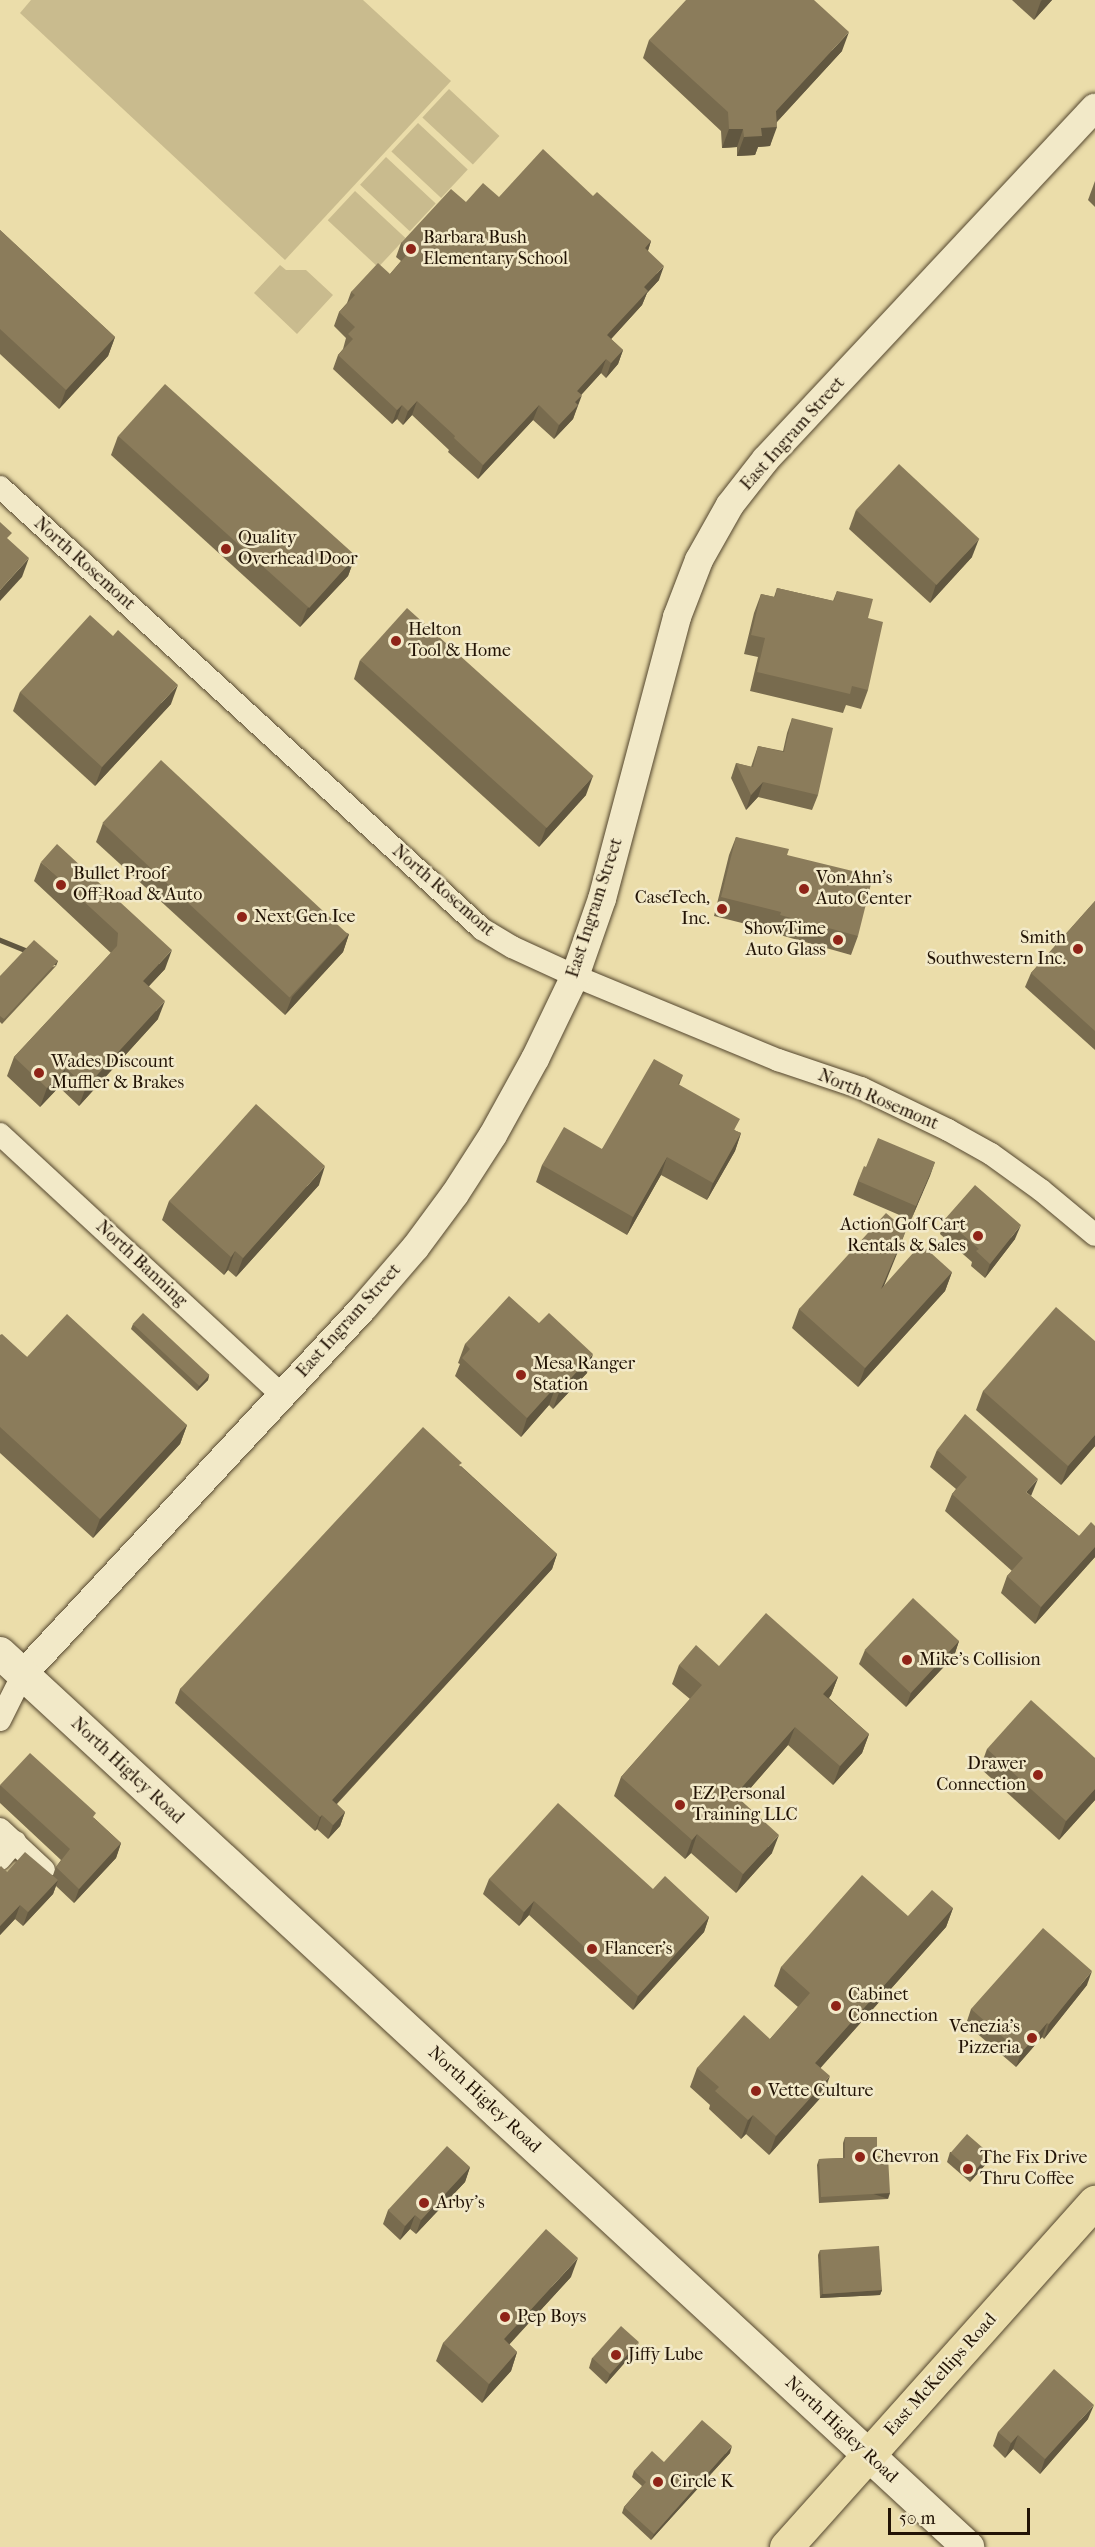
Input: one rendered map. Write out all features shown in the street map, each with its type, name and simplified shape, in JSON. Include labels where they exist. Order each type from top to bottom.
[{"type":"main road","name":"North Higley Road","points":[[0,1653],[11,1683],[869,2455],[968,2547]]},
{"type":"main road","name":"East McKellips Road","points":[[786,2547],[1095,2202]]},
{"type":"street","name":"East Ingram Street","points":[[0,1720],[11,1683],[364,1307],[415,1248],[455,1194],[493,1135],[535,1059],[575,976],[602,899],[677,617],[699,560],[730,505],[766,459],[1095,108]]},
{"type":"street","name":"North Rosemont","points":[[0,487],[482,929],[512,947],[575,976],[778,1060],[861,1088],[948,1130],[991,1154],[1041,1190],[1095,1235]]},
{"type":"street","name":"North Banning","points":[[0,1134],[282,1395]]},
{"type":"street","points":[[5,1843],[44,1870]]},
{"type":"shaded area","points":[[31,0],[363,0],[451,81],[285,260],[20,13]]},
{"type":"shaded area","points":[[449,89],[499,136],[473,165],[422,118]]},
{"type":"shaded area","points":[[418,123],[468,169],[441,198],[391,152]]},
{"type":"shaded area","points":[[386,157],[436,203],[410,231],[360,185]]},
{"type":"shaded area","points":[[355,191],[405,238],[378,267],[328,220]]},
{"type":"shaded area","points":[[280,265],[286,270],[306,270],[333,295],[297,334],[254,293]]},
{"type":"building","points":[[686,0],[814,0],[849,32],[776,111],[777,127],[761,128],[762,136],[744,137],[743,129],[729,129],[728,112],[649,40]]},
{"type":"building","points":[[543,149],[593,196],[597,192],[651,241],[645,248],[664,266],[644,287],[648,291],[607,335],[623,350],[611,363],[606,359],[577,391],[582,395],[575,402],[578,405],[559,425],[539,405],[483,465],[417,401],[408,411],[402,405],[397,410],[338,355],[353,339],[348,334],[355,327],[339,312],[355,295],[351,292],[378,263],[390,274],[410,251],[401,243],[451,189],[466,202],[483,183],[499,197]]},
{"type":"building","points":[[0,230],[115,337],[66,390],[0,329]]},
{"type":"building","points":[[165,384],[356,556],[309,608],[118,436]]},
{"type":"building","points":[[899,464],[979,539],[936,585],[856,510]]},
{"type":"building","points":[[0,522],[12,533],[7,538],[29,558],[0,590]]},
{"type":"building","points":[[777,588],[834,601],[837,591],[873,599],[868,618],[883,622],[868,690],[852,686],[850,694],[757,672],[765,638],[751,635],[761,594],[775,597]]},
{"type":"building","points":[[407,608],[594,776],[547,828],[360,660]]},
{"type":"building","points":[[90,615],[113,636],[118,630],[178,685],[102,767],[20,692]]},
{"type":"building","points":[[792,718],[833,728],[818,795],[763,782],[751,795],[736,763],[753,767],[758,746],[784,752]]},
{"type":"building","name":"Next Gen Ice","points":[[161,760],[348,935],[290,997],[102,823]]},
{"type":"building","points":[[736,837],[789,849],[787,855],[873,876],[858,936],[780,915],[781,912],[721,897]]},
{"type":"building","points":[[57,844],[172,950],[143,981],[165,1001],[86,1087],[66,1068],[47,1088],[14,1057],[117,946],[118,933],[41,862]]},
{"type":"building","name":"Smith Southwestern Inc.","points":[[1095,901],[1095,1031],[1031,973]]},
{"type":"building","points":[[34,940],[58,961],[4,1019],[0,1016],[0,976]]},
{"type":"building","points":[[654,1059],[683,1075],[678,1084],[740,1119],[734,1130],[741,1133],[713,1183],[667,1157],[633,1217],[542,1165],[564,1127],[602,1149]]},
{"type":"building","points":[[256,1104],[325,1166],[243,1258],[235,1251],[231,1257],[169,1201]]},
{"type":"building","points":[[878,1138],[935,1162],[916,1206],[858,1181]]},
{"type":"building","name":"Action Golf Cart Rentals & Sales","points":[[975,1185],[1021,1225],[990,1264],[976,1251],[979,1249],[945,1219]]},
{"type":"building","points":[[886,1213],[906,1230],[881,1289],[921,1244],[952,1272],[865,1368],[799,1309]]},
{"type":"building","name":"Mesa Ranger Station","points":[[509,1296],[539,1323],[549,1313],[593,1354],[560,1390],[556,1386],[527,1418],[462,1358],[470,1349],[465,1344]]},
{"type":"building","points":[[1056,1307],[1095,1341],[1095,1435],[1068,1466],[983,1391]]},
{"type":"building","points":[[143,1313],[210,1375],[199,1386],[133,1324]]},
{"type":"building","points":[[67,1314],[187,1425],[100,1519],[0,1427],[0,1335],[2,1334],[27,1357]]},
{"type":"building","points":[[965,1414],[1038,1479],[1026,1492],[1079,1536],[1091,1522],[1095,1526],[1095,1547],[1041,1607],[1007,1576],[1023,1558],[952,1494],[967,1477],[937,1450]]},
{"type":"building","points":[[423,1427],[462,1463],[459,1465],[557,1554],[332,1800],[345,1812],[333,1825],[322,1815],[320,1817],[180,1689]]},
{"type":"building","name":"Mike's Collision","points":[[913,1598],[959,1641],[911,1693],[865,1650]]},
{"type":"building","points":[[766,1613],[838,1677],[823,1694],[869,1734],[840,1766],[795,1727],[735,1795],[779,1835],[743,1874],[697,1834],[692,1840],[621,1777],[702,1685],[679,1665],[696,1645],[719,1666]]},
{"type":"building","name":"Drawer Connection","points":[[1031,1700],[1095,1758],[1095,1789],[1066,1821],[987,1749]]},
{"type":"building","points":[[30,1753],[96,1813],[93,1817],[121,1843],[79,1889],[56,1867],[70,1849],[0,1785]]},
{"type":"building","points":[[558,1803],[653,1889],[665,1876],[709,1917],[638,1996],[534,1901],[524,1912],[489,1879]]},
{"type":"building","points":[[25,1852],[58,1880],[28,1912],[20,1905],[0,1926],[0,1867],[7,1872]]},
{"type":"building","points":[[862,1875],[908,1916],[932,1890],[953,1908],[815,2063],[830,2076],[776,2136],[753,2115],[748,2120],[715,2091],[719,2087],[697,2068],[744,2015],[770,2039],[810,1993],[781,1967]]},
{"type":"building","points":[[1043,1928],[1092,1971],[1049,2024],[1047,2023],[1021,2053],[971,2009]]},
{"type":"building","points":[[967,2134],[990,2154],[973,2173],[951,2153]]},
{"type":"building","name":"Chevron","points":[[845,2137],[877,2137],[877,2156],[888,2156],[890,2193],[821,2197],[819,2159],[845,2158]]},
{"type":"building","name":"Arby's","points":[[447,2146],[470,2167],[421,2220],[415,2215],[405,2226],[388,2210]]},
{"type":"building","name":"Pep Boys","points":[[546,2229],[578,2258],[504,2339],[517,2352],[489,2384],[443,2343]]},
{"type":"building","points":[[879,2246],[882,2290],[823,2294],[820,2250]]},
{"type":"building","name":"Jiffy Lube","points":[[621,2326],[639,2342],[610,2374],[592,2358]]},
{"type":"building","points":[[1054,2369],[1094,2405],[1045,2459],[1018,2435],[1011,2443],[998,2432]]},
{"type":"building","name":"Circle K","points":[[702,2420],[732,2446],[654,2534],[624,2507],[646,2482],[634,2471],[652,2451],[664,2462]]},
{"type":"place","name":"Barbara Bush Elementary School","points":[[411,249]]},
{"type":"place","name":"Quality Overhead Door","points":[[226,549]]},
{"type":"place","name":"Helton Tool & Home","points":[[396,641]]},
{"type":"place","name":"Bullet Proof Off-Road & Auto","points":[[61,885]]},
{"type":"place","name":"Von Ahn's Auto Center","points":[[804,889]]},
{"type":"place","name":"CaseTech, Inc.","points":[[722,909]]},
{"type":"place","name":"Next Gen Ice","points":[[242,917]]},
{"type":"place","name":"ShowTime Auto Glass","points":[[838,940]]},
{"type":"place","name":"Smith Southwestern Inc.","points":[[1078,949]]},
{"type":"place","name":"Wades Discount Muffler & Brakes","points":[[39,1073]]},
{"type":"place","name":"Action Golf Cart Rentals & Sales","points":[[978,1236]]},
{"type":"place","name":"Mesa Ranger Station","points":[[521,1375]]},
{"type":"place","name":"Mike's Collision","points":[[907,1660]]},
{"type":"place","name":"Drawer Connection","points":[[1038,1775]]},
{"type":"place","name":"EZ Personal Training LLC","points":[[680,1805]]},
{"type":"place","name":"Flancer's","points":[[592,1949]]},
{"type":"place","name":"Cabinet Connection","points":[[836,2006]]},
{"type":"place","name":"Venezia's Pizzeria","points":[[1032,2038]]},
{"type":"place","name":"Vette Culture","points":[[756,2091]]},
{"type":"place","name":"Chevron","points":[[860,2157]]},
{"type":"place","name":"The Fix Drive Thru Coffee","points":[[968,2169]]},
{"type":"place","name":"Arby's","points":[[424,2203]]},
{"type":"place","name":"Pep Boys","points":[[505,2317]]},
{"type":"place","name":"Jiffy Lube","points":[[616,2355]]},
{"type":"place","name":"Circle K","points":[[658,2482]]}]
